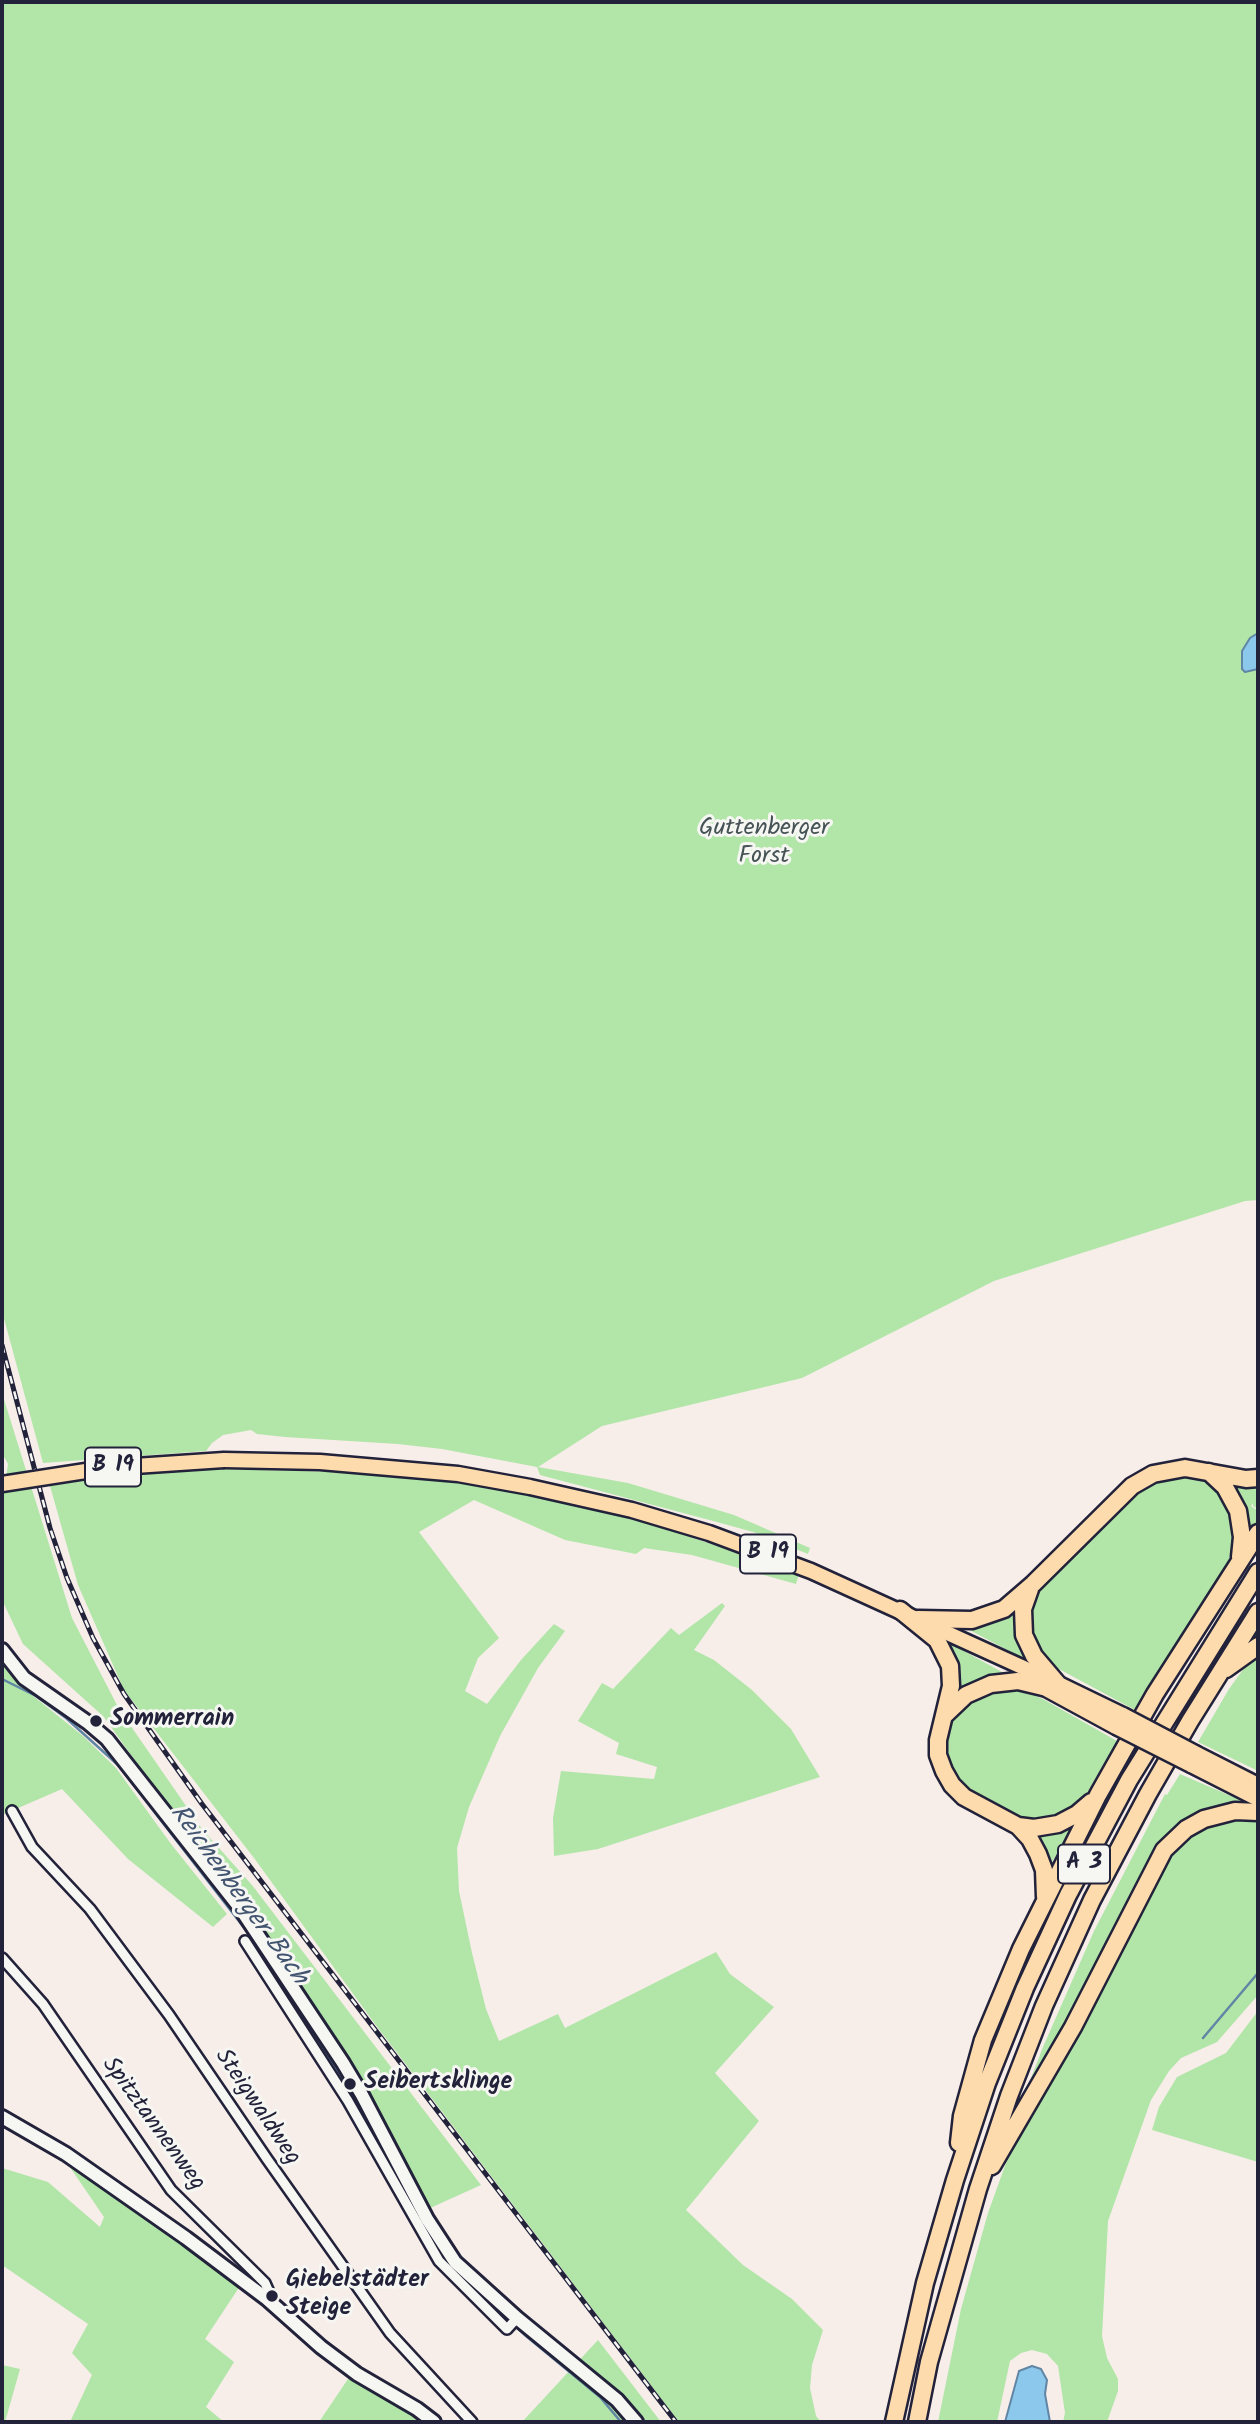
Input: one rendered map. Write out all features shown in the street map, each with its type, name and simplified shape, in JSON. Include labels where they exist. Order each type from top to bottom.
[{"type":"highway","points":[[1050,1685],[1024,1635],[1023,1609],[1033,1584],[1139,1481],[1153,1474],[1176,1468],[1193,1468],[1246,1479],[1258,1478]]},
{"type":"highway","name":"A 3","points":[[1209,1472],[1224,1487],[1238,1511],[1242,1537],[1237,1566]]},
{"type":"highway","name":"A 3","points":[[955,2180],[962,2116],[983,2040],[1007,1980],[1098,1795],[1155,1694],[1258,1533]]},
{"type":"highway","name":"A 3","points":[[894,2422],[928,2270],[955,2180],[1006,2035],[1073,1885],[1151,1742],[1258,1572]]},
{"type":"highway","name":"B 19","points":[[918,1619],[981,1619],[1004,1609],[1033,1584]]},
{"type":"highway","points":[[900,1610],[932,1635],[948,1659],[951,1686],[938,1733],[938,1755],[952,1785],[971,1801],[1018,1826],[1042,1828],[1058,1824],[1077,1814],[1098,1795]]},
{"type":"highway","name":"A 3","points":[[917,2422],[929,2362],[978,2189],[1026,2051],[1077,1930],[1148,1794],[1258,1612]]},
{"type":"highway","points":[[1219,1675],[1258,1646]]},
{"type":"highway","name":"B 19","points":[[941,1720],[959,1700],[974,1690],[991,1684],[1018,1681],[1050,1685]]},
{"type":"highway","points":[[978,2189],[1073,2027],[1164,1850],[1186,1829],[1204,1819],[1236,1811],[1258,1812]]},
{"type":"highway","name":"A 3","points":[[1018,1826],[1030,1839],[1042,1862],[1045,1878],[1044,1903]]},
{"type":"main road","name":"B 19","points":[[2,1484],[105,1468],[225,1460],[320,1462],[482,1478],[632,1510],[732,1541],[811,1571],[900,1610],[1194,1760],[1258,1799]]},
{"type":"main road","points":[[2,1650],[24,1678],[88,1722],[107,1739],[240,1908],[427,2219],[456,2262],[514,2321],[617,2400],[636,2422]]},
{"type":"main road","name":"B 19","points":[[1194,1760],[1258,1785]]},
{"type":"main road","points":[[2,2117],[85,2167],[186,2238],[357,2374],[434,2422]]},
{"type":"street","name":"Steigwaldweg","points":[[12,1811],[32,1847],[90,1909],[170,2015],[267,2159],[390,2333],[472,2422]]},
{"type":"street","points":[[246,1941],[355,2098]]},
{"type":"street","name":"Spitztannenweg","points":[[2,1958],[43,2004],[171,2190],[265,2283],[277,2308]]},
{"type":"green space","name":"Guttenberger Forst","points":[[2,2],[1258,2],[1258,1200],[1245,1201],[994,1281],[802,1378],[602,1426],[538,1467],[628,1483],[734,1515],[810,1548],[808,1554],[753,1532],[540,1475],[537,1467],[442,1449],[285,1437],[257,1434],[251,1430],[223,1435],[206,1451],[43,1463],[2,1311]]},
{"type":"green space","points":[[2,1393],[72,1618],[119,1709],[202,1829],[252,1885],[481,2185],[428,2209],[240,1899],[104,1717],[23,1644],[2,1600],[2,1506],[8,1464],[2,1453]]},
{"type":"green space","points":[[219,1469],[380,1473],[549,1498],[626,1515],[799,1574],[796,1584],[692,1555],[644,1548],[636,1554],[565,1540],[474,1500],[419,1532],[499,1638],[478,1658],[465,1691],[487,1704],[521,1660],[554,1624],[565,1631],[538,1668],[500,1736],[469,1807],[457,1848],[459,1891],[472,1953],[486,2009],[499,2041],[558,2014],[565,2028],[716,1952],[730,1974],[774,2007],[715,2073],[759,2121],[686,2210],[743,2265],[792,2299],[823,2330],[812,2365],[810,2388],[816,2416],[821,2422],[679,2422],[124,1690],[78,1585],[50,1486],[117,1476]]},
{"type":"green space","points":[[1175,1474],[1202,1479],[1221,1494],[1231,1511],[1235,1539],[1231,1557],[1216,1583],[1135,1710],[1046,1662],[1032,1643],[1028,1619],[1033,1596],[1048,1576],[1149,1481]]},
{"type":"green space","points":[[1225,1480],[1258,1481],[1258,1509],[1253,1503],[1251,1506],[1258,1511],[1258,1521],[1248,1537]]},
{"type":"green space","points":[[1022,1598],[1028,1661],[962,1626]]},
{"type":"green space","points":[[722,1603],[725,1606],[694,1650],[714,1660],[752,1690],[791,1729],[820,1777],[598,1849],[554,1856],[553,1818],[561,1771],[654,1779],[657,1767],[616,1754],[619,1743],[578,1721],[602,1683],[613,1689],[671,1628],[679,1635]]},
{"type":"green space","points":[[951,1644],[1002,1672],[1003,1676],[957,1696]]},
{"type":"green space","points":[[1258,1653],[1258,1771],[1198,1742],[1229,1689]]},
{"type":"green space","points":[[2,1663],[17,1683],[83,1736],[116,1768],[171,1844],[227,1914],[213,1927],[128,1859],[62,1789],[2,1815]]},
{"type":"green space","points":[[1017,1688],[1043,1699],[1117,1741],[1084,1798],[1073,1809],[1047,1821],[1025,1820],[1008,1814],[970,1793],[952,1773],[946,1759],[946,1731],[950,1721],[975,1694]]},
{"type":"green space","points":[[1180,1774],[1240,1800],[1238,1805],[1212,1808],[1180,1824],[1151,1855],[1067,2024],[1019,2109],[1094,1931],[1165,1794],[1167,1795]]},
{"type":"green space","points":[[1240,1821],[1258,1822],[1258,1995],[1217,2042],[1181,2058],[1169,2071],[1151,2100],[1108,2221],[1102,2336],[1107,2358],[1118,2379],[1118,2391],[1107,2422],[1063,2422],[1065,2413],[1058,2366],[1047,2354],[1032,2350],[1021,2353],[1010,2361],[997,2422],[938,2422],[961,2309],[988,2213],[1006,2163],[1066,2056],[1155,1877],[1177,1844],[1200,1828]]},
{"type":"green space","points":[[1073,1824],[1072,1829],[1050,1865],[1035,1832]]},
{"type":"green space","points":[[1258,2011],[1258,2162],[1152,2130],[1159,2107],[1177,2077],[1226,2053]]},
{"type":"green space","points":[[65,2160],[240,2286],[205,2339],[234,2362],[206,2407],[224,2422],[70,2422],[92,2375],[72,2353],[88,2324],[2,2265],[2,2168],[48,2182],[100,2227],[104,2217]]},
{"type":"green space","points":[[598,2340],[661,2422],[522,2422]]},
{"type":"green space","points":[[2,2365],[20,2369],[5,2422],[2,2422]]},
{"type":"green space","points":[[350,2376],[421,2422],[319,2422]]},
{"type":"water","points":[[1258,633],[1258,669],[1245,672],[1242,669],[1242,651],[1250,638]]},
{"type":"water","points":[[1032,2366],[1041,2369],[1047,2380],[1045,2394],[1050,2422],[1005,2422],[1019,2371]]},
{"type":"waterway","name":"Reichenberger Bach","points":[[2,1679],[36,1696],[66,1718],[118,1765],[252,1938]]},
{"type":"waterway","name":"Reichenberger Bach","points":[[272,1967],[376,2135],[416,2211]]},
{"type":"waterway","points":[[1203,2038],[1258,1973]]},
{"type":"waterway","name":"Reichenberger Bach","points":[[457,2271],[526,2336],[600,2397],[621,2422]]},
{"type":"railway","points":[[2,1345],[50,1528],[67,1578],[93,1638],[124,1694],[202,1804],[676,2422]]},
{"type":"place","name":"Sommerrain","points":[[96,1721]]},
{"type":"place","name":"Seibertsklinge","points":[[350,2084]]},
{"type":"place","name":"Giebelstädter Steige","points":[[272,2296]]}]
